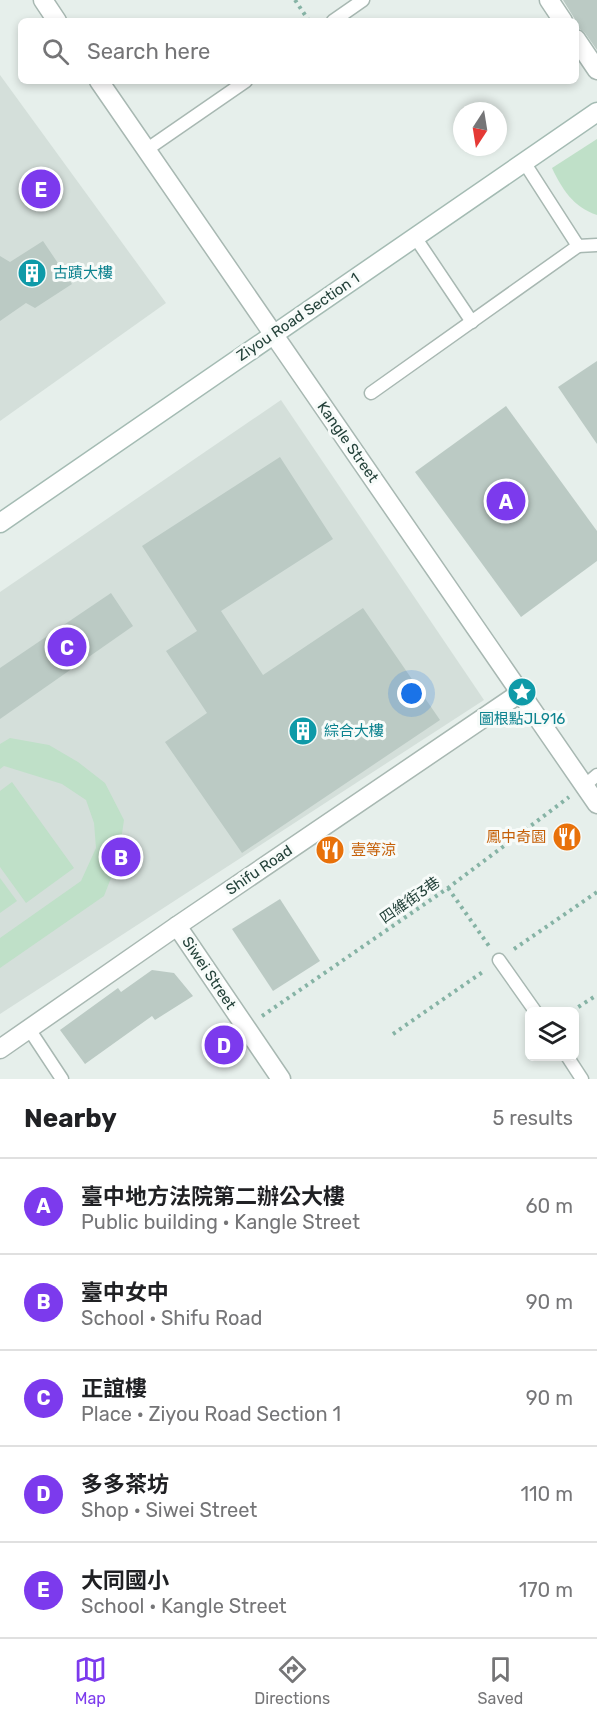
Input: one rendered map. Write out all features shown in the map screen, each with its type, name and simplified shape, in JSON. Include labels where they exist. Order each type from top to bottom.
[{"type":"street","points":[[43,0],[55,18]]},
{"type":"street","points":[[549,0],[561,18]]},
{"type":"street","points":[[579,43],[597,70]]},
{"type":"street","name":"Kangle Street","points":[[101,84],[520,693],[590,780],[597,804]]},
{"type":"street","name":"Ziyou Road Section 1","points":[[0,523],[597,112]]},
{"type":"street","name":"Shifu Road","points":[[0,1049],[520,693]]},
{"type":"street","name":"Siwei Street","points":[[177,926],[281,1079]]},
{"type":"lane","points":[[337,18],[363,0]]},
{"type":"lane","points":[[146,150],[242,84]]},
{"type":"lane","points":[[524,162],[578,246]]},
{"type":"lane","points":[[415,237],[472,322]]},
{"type":"lane","points":[[371,393],[578,246],[597,245]]},
{"type":"lane","points":[[499,960],[532,1007]]},
{"type":"lane","points":[[29,1029],[62,1079]]},
{"type":"lane","points":[[570,1061],[582,1079]]},
{"type":"path","points":[[294,0],[307,18]]},
{"type":"path","name":"四維街3巷","points":[[246,1027],[448,888],[590,780]]},
{"type":"path","points":[[448,888],[499,960]]},
{"type":"path","points":[[578,1007],[597,994]]},
{"type":"shaded area","points":[[0,75],[166,303],[0,421]]},
{"type":"shaded area","points":[[281,400],[484,700],[0,1014],[0,592]]},
{"type":"green space","points":[[597,139],[597,215],[581,207],[569,196],[552,168]]},
{"type":"green space","points":[[10,738],[49,745],[78,762],[105,783],[124,820],[118,860],[104,896],[0,968],[0,938],[81,881],[96,848],[94,823],[86,800],[62,784],[4,766],[0,769],[0,744]]},
{"type":"green space","points":[[12,782],[74,868],[26,903],[0,867],[0,791]]},
{"type":"green space","points":[[0,878],[17,901],[0,913]]},
{"type":"building","points":[[563,0],[597,0],[597,50],[579,28],[579,18],[574,18]]},
{"type":"building","name":"古蹟大樓","points":[[43,241],[72,284],[35,308],[26,303],[0,321],[0,256],[10,262]]},
{"type":"building","points":[[597,361],[597,444],[558,387]]},
{"type":"building","points":[[506,406],[597,531],[597,561],[521,617],[415,472]]},
{"type":"building","name":"綜合大樓","points":[[280,457],[333,539],[221,611],[263,675],[363,608],[440,720],[242,853],[165,742],[207,713],[166,651],[197,631],[142,546]]},
{"type":"building","points":[[111,593],[133,626],[0,719],[0,668]]},
{"type":"building","points":[[280,899],[320,961],[273,991],[232,929]]},
{"type":"building","points":[[152,970],[174,973],[193,996],[155,1020],[152,1016],[85,1064],[60,1030],[118,988],[121,992]]},
{"type":"place","name":"大同國小","points":[[41,189]]},
{"type":"place","name":"古蹟大樓","points":[[32,273]]},
{"type":"place","name":"臺中地方法院第二辦公大樓","points":[[506,501]]},
{"type":"place","name":"正誼樓","points":[[67,647]]},
{"type":"place","name":"圖根點JL916","points":[[522,692]]},
{"type":"place","name":"綜合大樓","points":[[303,731]]},
{"type":"place","name":"鳳中奇園","points":[[567,837]]},
{"type":"place","name":"壹等涼","points":[[330,850]]},
{"type":"place","name":"臺中女中","points":[[121,857]]},
{"type":"place","name":"多多茶坊","points":[[224,1045]]}]
